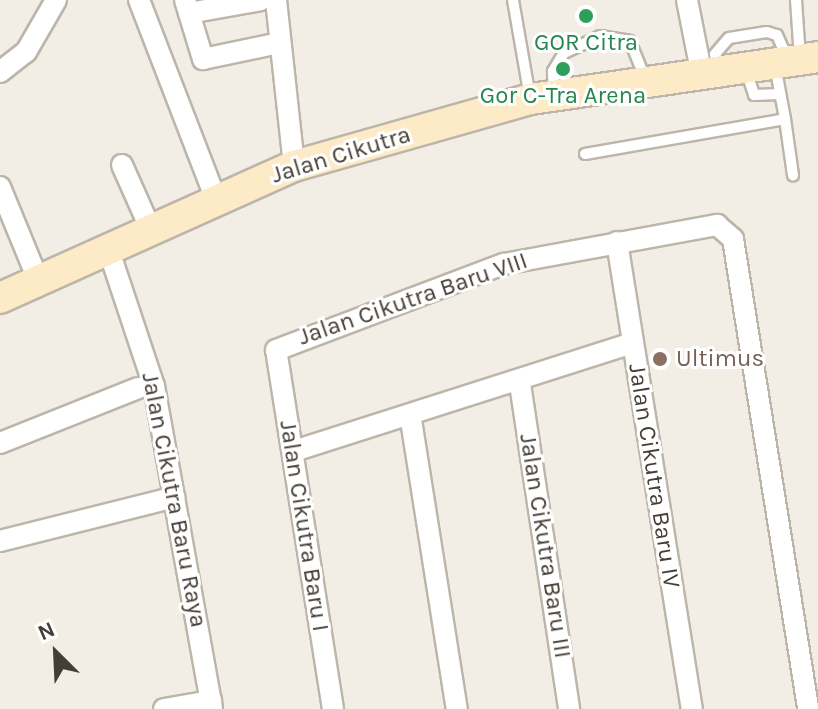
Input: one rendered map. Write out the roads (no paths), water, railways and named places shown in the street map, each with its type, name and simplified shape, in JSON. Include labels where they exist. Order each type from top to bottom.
[{"type":"main road","name":"Jalan Cikutra","points":[[0,298],[150,228],[294,166],[542,97],[764,63]]},
{"type":"street","points":[[0,72],[26,52],[56,0]]},
{"type":"street","points":[[139,0],[216,200]]},
{"type":"street","points":[[261,0],[187,6],[203,59],[279,43]]},
{"type":"street","points":[[276,0],[294,166]]},
{"type":"street","points":[[687,0],[764,63]]},
{"type":"street","points":[[122,165],[150,228]]},
{"type":"street","points":[[0,187],[39,282]]},
{"type":"street","name":"Jalan Cikutra Baru VIII","points":[[281,345],[504,264],[717,225],[733,239],[808,709]]},
{"type":"street","name":"Jalan Cikutra Baru IV","points":[[617,242],[692,709]]},
{"type":"street","name":"Jalan Cikutra Baru Raya","points":[[108,248],[154,386],[212,705]]},
{"type":"street","points":[[294,451],[411,420],[632,343]]},
{"type":"street","name":"Jalan Cikutra Baru I","points":[[281,345],[276,358],[294,451],[333,709]]},
{"type":"street","name":"Jalan Cikutra Baru III","points":[[520,384],[569,709]]},
{"type":"street","points":[[0,443],[138,388]]},
{"type":"street","points":[[411,420],[457,709]]},
{"type":"street","points":[[0,541],[175,497]]},
{"type":"street","points":[[164,709],[212,705]]},
{"type":"lane","points":[[513,0],[542,97]]},
{"type":"lane","points":[[780,94],[754,95],[764,63],[796,0]]},
{"type":"lane","points":[[542,97],[564,53],[600,36],[630,41],[645,80]]},
{"type":"lane","points":[[764,63],[780,94],[793,175]]},
{"type":"lane","points":[[585,154],[785,119]]},
{"type":"place","name":"GOR Citra","points":[[586,16]]},
{"type":"place","name":"Gor C-Tra Arena","points":[[563,69]]},
{"type":"place","name":"Ultimus","points":[[660,359]]}]
